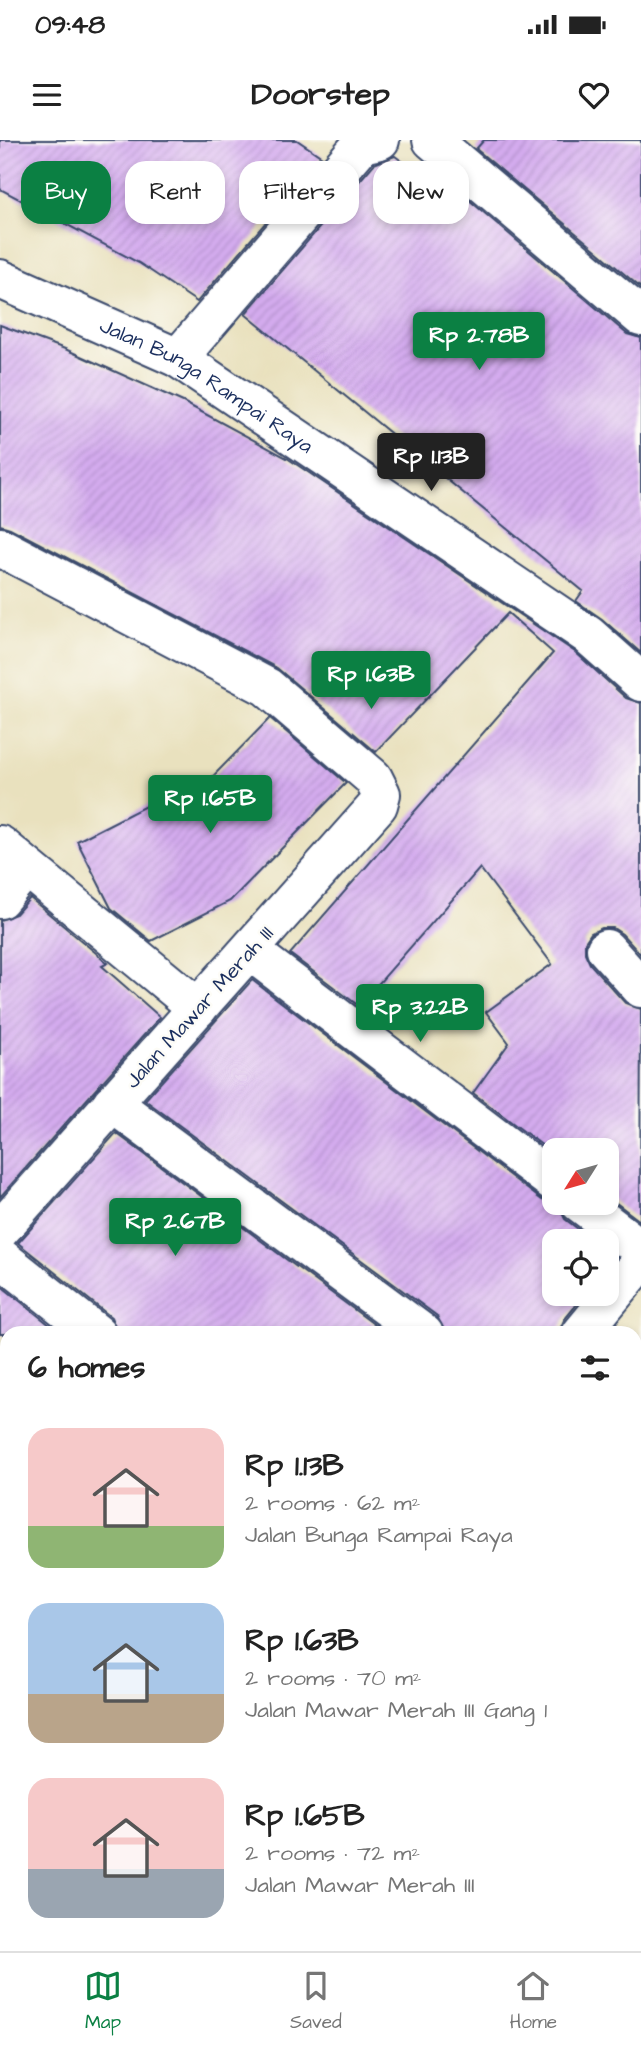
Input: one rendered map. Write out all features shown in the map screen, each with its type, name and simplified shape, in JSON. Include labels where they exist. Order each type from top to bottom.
[{"type":"street","points":[[432,140],[641,317]]},
{"type":"street","points":[[178,358],[366,141]]},
{"type":"street","name":"Jalan Bunga Rampai Raya","points":[[0,279],[178,358],[588,635],[641,682]]},
{"type":"street","name":"Jalan Mawar Merah III","points":[[0,1230],[250,951],[378,804],[381,794],[373,778],[267,687],[8,563]]},
{"type":"street","points":[[0,899],[13,857],[198,1008]]},
{"type":"street","points":[[606,949],[641,988]]},
{"type":"street","points":[[250,951],[542,1174]]},
{"type":"street","points":[[113,1103],[413,1326]]},
{"type":"street","points":[[596,1215],[641,1249]]},
{"type":"street","points":[[0,1258],[87,1326]]},
{"type":"street","points":[[590,1326],[635,1286]]},
{"type":"building","points":[[0,140],[297,140],[322,157],[319,161],[239,161],[239,224],[264,224],[197,302],[139,263],[66,224],[111,224],[111,161],[21,161],[21,200],[0,189]]},
{"type":"building","points":[[484,140],[641,140],[641,288],[476,149]]},
{"type":"building","points":[[395,156],[402,161],[382,161]]},
{"type":"building","points":[[373,165],[373,224],[469,224],[469,200],[627,334],[641,338],[641,653],[602,619],[576,601],[583,591],[245,314],[322,224],[359,224],[359,181]]},
{"type":"building","points":[[0,325],[65,349],[183,402],[287,458],[575,652],[626,698],[641,703],[641,955],[613,928],[602,928],[591,933],[585,942],[585,953],[590,964],[625,1003],[641,1009],[640,1221],[620,1206],[620,1138],[542,1138],[542,1145],[473,1093],[509,1043],[486,1012],[552,964],[480,868],[359,1006],[290,954],[553,653],[508,613],[376,752],[277,668],[0,525]]},
{"type":"building","points":[[270,718],[346,783],[230,901],[151,941],[111,908],[77,841],[167,795],[177,813]]},
{"type":"building","points":[[30,898],[108,963],[102,966],[160,1017],[0,1197],[0,920],[16,914]]},
{"type":"building","points":[[252,980],[542,1200],[542,1215],[563,1215],[578,1229],[542,1229],[542,1306],[575,1306],[561,1326],[441,1326],[437,1316],[145,1100]]},
{"type":"building","points":[[116,1133],[376,1326],[115,1326],[111,1317],[18,1243]]},
{"type":"building","points":[[0,1285],[51,1326],[0,1326]]}]
